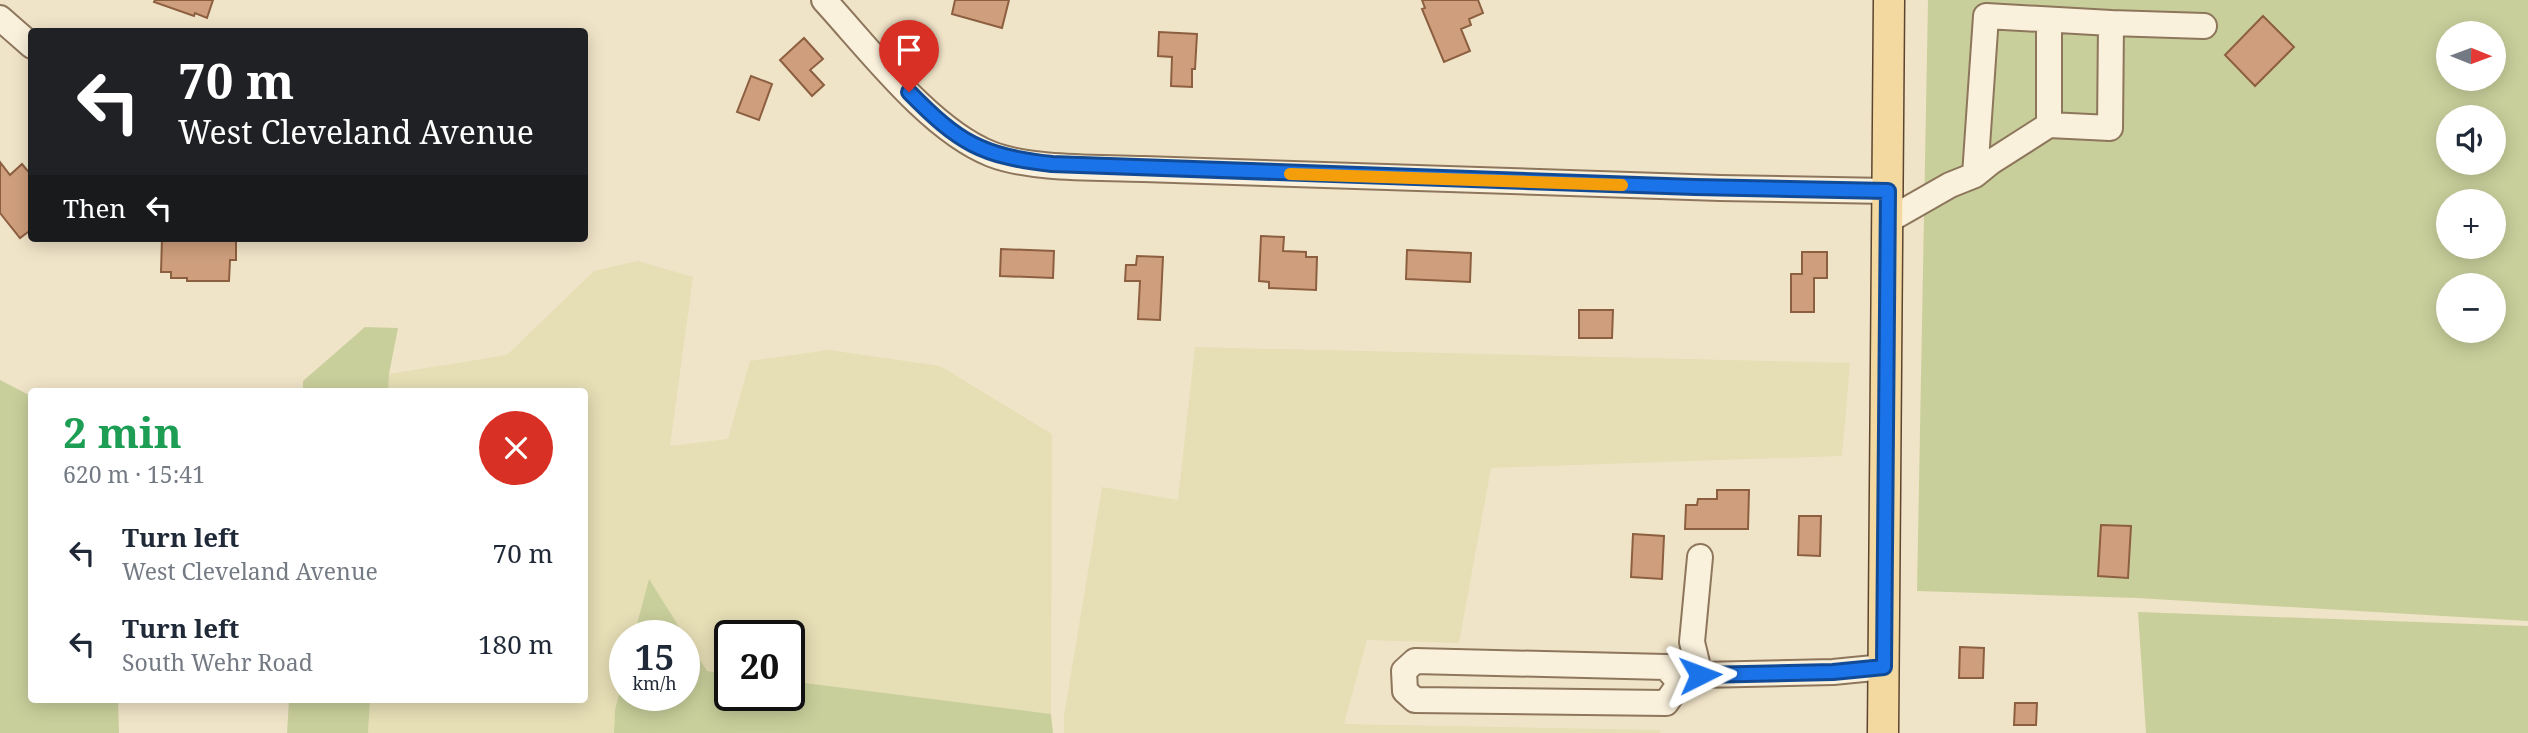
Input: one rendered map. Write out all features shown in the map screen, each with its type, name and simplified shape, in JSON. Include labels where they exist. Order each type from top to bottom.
[{"type":"main road","points":[[1883,733],[1889,0]]},
{"type":"street","points":[[824,0],[935,118],[963,140],[991,154],[1010,159],[1144,169],[1707,188],[1888,191]]},
{"type":"street","points":[[1975,175],[1988,8],[2049,20],[2204,26]]},
{"type":"street","points":[[0,18],[28,42]]},
{"type":"street","points":[[2049,20],[2049,125]]},
{"type":"street","points":[[1888,221],[1951,185],[1975,175],[2049,125],[2110,128],[2111,23]]},
{"type":"street","points":[[1700,557],[1690,679],[1666,702],[1415,700],[1405,691],[1404,671],[1415,661],[1666,667],[1690,679],[1884,667]]},
{"type":"shaded area","points":[[638,261],[693,277],[670,446],[728,439],[750,361],[829,350],[940,366],[1052,434],[1051,714],[805,683],[805,620],[714,620],[714,672],[707,671],[700,660],[700,620],[675,620],[649,579],[638,620],[609,620],[609,711],[615,711],[614,733],[368,733],[370,703],[588,703],[588,388],[388,388],[389,374],[507,355],[594,271]]},
{"type":"shaded area","points":[[1195,347],[1850,363],[1842,456],[1491,468],[1459,643],[1367,640],[1344,724],[1660,730],[1660,733],[1064,733],[1064,715],[1102,487],[1178,500]]},
{"type":"green space","points":[[1928,0],[2528,0],[2528,621],[2137,598],[1917,591]]},
{"type":"green space","points":[[365,327],[398,328],[388,388],[303,388],[303,381]]},
{"type":"green space","points":[[0,380],[28,394],[28,703],[118,703],[119,733],[0,733]]},
{"type":"green space","points":[[649,579],[675,620],[638,620]]},
{"type":"green space","points":[[2138,612],[2528,626],[2528,733],[2146,733]]},
{"type":"green space","points":[[700,660],[707,671],[714,672],[714,711],[805,711],[805,683],[1051,714],[1053,733],[614,733],[615,711],[700,711]]},
{"type":"green space","points":[[289,703],[370,703],[368,733],[287,733]]},
{"type":"building","points":[[213,0],[207,18],[195,13],[194,16],[154,2]]},
{"type":"building","points":[[955,0],[1009,0],[1002,28],[952,14]]},
{"type":"building","points":[[1422,0],[1478,0],[1483,13],[1469,19],[1471,25],[1461,29],[1470,51],[1444,62],[1422,9],[1425,8]]},
{"type":"building","points":[[2263,16],[2294,47],[2255,86],[2225,55]]},
{"type":"building","points":[[1159,32],[1197,34],[1192,87],[1171,86],[1172,57],[1158,56]]},
{"type":"building","points":[[804,38],[823,59],[810,70],[824,85],[812,96],[780,60]]},
{"type":"building","points":[[751,76],[772,84],[759,120],[737,112]]},
{"type":"building","points":[[0,162],[10,175],[22,164],[28,171],[28,232],[20,238],[0,213]]},
{"type":"building","points":[[1261,236],[1284,237],[1283,251],[1306,252],[1306,257],[1317,257],[1316,290],[1269,288],[1269,282],[1259,281]]},
{"type":"building","points":[[162,242],[236,242],[236,260],[230,260],[229,281],[187,281],[187,278],[171,278],[171,272],[161,272]]},
{"type":"building","points":[[1001,249],[1054,251],[1053,278],[1000,276]]},
{"type":"building","points":[[1407,250],[1471,253],[1470,282],[1406,279]]},
{"type":"building","points":[[1802,252],[1827,252],[1827,278],[1814,278],[1814,312],[1791,312],[1791,274],[1802,274]]},
{"type":"building","points":[[1137,256],[1163,257],[1160,320],[1138,319],[1140,281],[1125,281],[1126,265],[1136,265]]},
{"type":"building","points":[[1579,310],[1613,310],[1612,338],[1579,338]]},
{"type":"building","points":[[1717,490],[1749,490],[1748,529],[1685,529],[1686,505],[1697,505],[1698,499],[1717,499]]},
{"type":"building","points":[[1799,516],[1821,516],[1820,556],[1798,555]]},
{"type":"building","points":[[2101,525],[2131,526],[2128,578],[2098,576]]},
{"type":"building","points":[[1633,534],[1664,536],[1662,579],[1631,577]]},
{"type":"building","points":[[1960,647],[1984,648],[1983,678],[1959,678]]},
{"type":"building","points":[[2015,703],[2037,703],[2036,725],[2014,725]]},
{"type":"slow traffic","points":[[1290,174],[1622,185]]},
{"type":"route","points":[[909,92],[935,118],[963,140],[991,154],[1052,164],[1695,187],[1888,191],[1884,667],[1833,672],[1700,675]]}]
